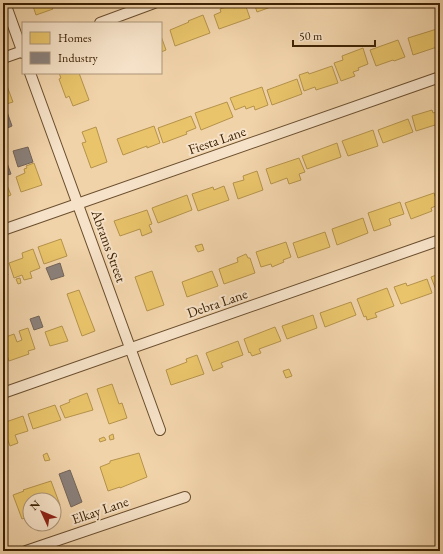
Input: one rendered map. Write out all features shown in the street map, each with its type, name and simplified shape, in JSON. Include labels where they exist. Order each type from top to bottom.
[{"type":"street","points":[[5,3],[22,49]]},
{"type":"street","points":[[103,22],[154,3]]},
{"type":"street","points":[[3,58],[22,52]]},
{"type":"street","name":"Abrams Street","points":[[30,74],[160,430]]},
{"type":"street","name":"Fiesta Lane","points":[[3,230],[440,77]]},
{"type":"street","name":"Debra Lane","points":[[3,393],[440,240]]},
{"type":"street","name":"Elkay Lane","points":[[26,551],[185,497]]},
{"type":"building: Homes","points":[[32,3],[50,3],[53,9],[36,15]]},
{"type":"building: Homes","points":[[254,3],[282,3],[257,12]]},
{"type":"building: Homes","points":[[245,4],[250,18],[219,29],[214,15],[221,12],[220,9],[233,5],[234,8]]},
{"type":"building: Homes","points":[[203,15],[210,33],[175,46],[170,30]]},
{"type":"building: Homes","points":[[440,28],[440,46],[413,55],[408,38]]},
{"type":"building: Homes","points":[[162,39],[166,50],[162,52]]},
{"type":"building: Homes","points":[[398,40],[405,57],[376,66],[370,50]]},
{"type":"building: Homes","points":[[363,48],[368,64],[353,72],[355,76],[341,81],[334,63],[343,60],[342,56]]},
{"type":"building: Homes","points":[[332,66],[338,83],[316,90],[315,87],[304,91],[299,75],[308,72],[309,74]]},
{"type":"building: Homes","points":[[59,74],[79,74],[89,100],[73,106],[69,96],[66,98],[59,79],[61,78]]},
{"type":"building: Homes","points":[[297,79],[302,94],[272,105],[267,90]]},
{"type":"building: Homes","points":[[7,86],[13,102],[3,105],[3,88]]},
{"type":"building: Homes","points":[[262,87],[268,105],[255,110],[254,106],[246,109],[245,106],[235,110],[230,98]]},
{"type":"building: Homes","points":[[227,102],[233,117],[201,130],[195,113]]},
{"type":"building: Homes","points":[[432,110],[433,113],[440,111],[440,130],[437,131],[435,125],[416,131],[412,116]]},
{"type":"building: Homes","points":[[191,116],[196,128],[186,132],[187,134],[163,143],[158,128]]},
{"type":"building: Homes","points":[[408,119],[413,132],[383,143],[378,130]]},
{"type":"building: Homes","points":[[154,126],[160,143],[123,155],[117,139]]},
{"type":"building: Homes","points":[[96,127],[107,162],[91,168],[82,143],[86,142],[82,132]]},
{"type":"building: Homes","points":[[373,130],[378,146],[348,156],[342,141]]},
{"type":"building: Homes","points":[[337,143],[341,157],[307,169],[302,156]]},
{"type":"building: Homes","points":[[299,158],[305,172],[299,174],[301,180],[289,184],[287,178],[271,184],[266,169]]},
{"type":"building: Homes","points":[[34,163],[42,185],[21,192],[16,177],[25,173],[24,169],[27,168],[26,166]]},
{"type":"building: Homes","points":[[257,171],[263,190],[238,199],[233,183],[244,180],[243,176]]},
{"type":"building: Homes","points":[[6,183],[11,195],[3,198],[3,184]]},
{"type":"building: Homes","points":[[224,186],[229,200],[198,211],[192,194],[213,187],[214,190]]},
{"type":"building: Homes","points":[[434,193],[438,205],[431,208],[432,211],[411,219],[405,203]]},
{"type":"building: Homes","points":[[187,195],[192,210],[158,223],[152,208]]},
{"type":"building: Homes","points":[[400,202],[404,214],[389,219],[391,225],[374,231],[368,213]]},
{"type":"building: Homes","points":[[147,210],[152,224],[149,225],[152,232],[142,236],[140,229],[120,236],[114,221]]},
{"type":"building: Homes","points":[[363,218],[368,233],[337,245],[332,229]]},
{"type":"building: Homes","points":[[325,232],[330,247],[298,258],[293,243]]},
{"type":"building: Homes","points":[[61,239],[67,256],[44,264],[38,247]]},
{"type":"building: Homes","points":[[286,242],[291,257],[272,267],[271,264],[261,267],[256,252]]},
{"type":"building: Homes","points":[[202,244],[204,250],[198,252],[195,246]]},
{"type":"building: Homes","points":[[33,249],[40,268],[30,272],[32,278],[24,280],[22,275],[14,278],[9,263],[23,258],[22,253]]},
{"type":"building: Homes","points":[[246,254],[248,258],[250,258],[255,273],[224,284],[219,269],[238,262],[237,258]]},
{"type":"building: Homes","points":[[3,260],[8,275],[3,277]]},
{"type":"building: Homes","points":[[440,270],[440,289],[436,290],[431,277],[439,274],[438,271]]},
{"type":"building: Homes","points":[[152,271],[164,305],[147,311],[135,277]]},
{"type":"building: Homes","points":[[212,271],[218,286],[187,297],[182,282]]},
{"type":"building: Homes","points":[[20,278],[21,283],[18,284],[16,279]]},
{"type":"building: Homes","points":[[427,279],[432,293],[401,304],[394,287],[406,283],[407,286]]},
{"type":"building: Homes","points":[[387,288],[394,306],[375,313],[377,317],[367,320],[366,316],[364,317],[357,299]]},
{"type":"building: Homes","points":[[79,290],[95,331],[82,336],[67,294]]},
{"type":"building: Homes","points":[[351,302],[356,315],[325,327],[320,313]]},
{"type":"building: Homes","points":[[313,315],[317,328],[287,339],[282,326]]},
{"type":"building: Homes","points":[[62,326],[68,341],[50,346],[45,332]]},
{"type":"building: Homes","points":[[275,327],[281,341],[259,349],[261,353],[252,356],[250,352],[249,353],[244,339]]},
{"type":"building: Homes","points":[[28,328],[35,349],[28,351],[29,354],[9,361],[3,345],[3,338],[14,334],[17,342],[22,340],[19,331]]},
{"type":"building: Homes","points":[[238,341],[243,355],[221,363],[223,367],[213,371],[206,353]]},
{"type":"building: Homes","points":[[197,355],[204,374],[171,385],[166,370],[187,362],[186,359]]},
{"type":"building: Homes","points":[[289,369],[292,376],[286,378],[283,371]]},
{"type":"building: Homes","points":[[112,384],[119,404],[122,403],[127,418],[109,424],[97,389]]},
{"type":"building: Homes","points":[[87,393],[93,410],[65,418],[60,406],[70,402],[69,400]]},
{"type":"building: Homes","points":[[55,405],[61,420],[33,429],[28,414]]},
{"type":"building: Homes","points":[[23,416],[28,431],[15,435],[18,443],[10,446],[7,438],[3,439],[3,423]]},
{"type":"building: Homes","points":[[113,434],[114,439],[110,440],[109,436]]},
{"type":"building: Homes","points":[[104,437],[106,440],[100,442],[99,439]]},
{"type":"building: Homes","points":[[47,453],[50,460],[45,461],[43,455]]},
{"type":"building: Homes","points":[[139,453],[147,477],[120,488],[108,491],[100,467],[110,463],[110,461]]},
{"type":"building: Homes","points":[[51,481],[55,492],[22,492],[22,519],[13,495],[24,491],[23,490]]},
{"type":"building: Industry","points":[[6,109],[12,126],[3,130],[3,110]]},
{"type":"building: Industry","points":[[28,147],[33,162],[18,167],[13,151]]},
{"type":"building: Industry","points":[[7,163],[11,174],[3,176],[3,165]]},
{"type":"building: Industry","points":[[60,263],[64,276],[51,280],[46,268]]},
{"type":"building: Industry","points":[[39,316],[43,327],[34,330],[30,319]]},
{"type":"building: Industry","points":[[70,470],[82,502],[71,507],[59,474]]}]
